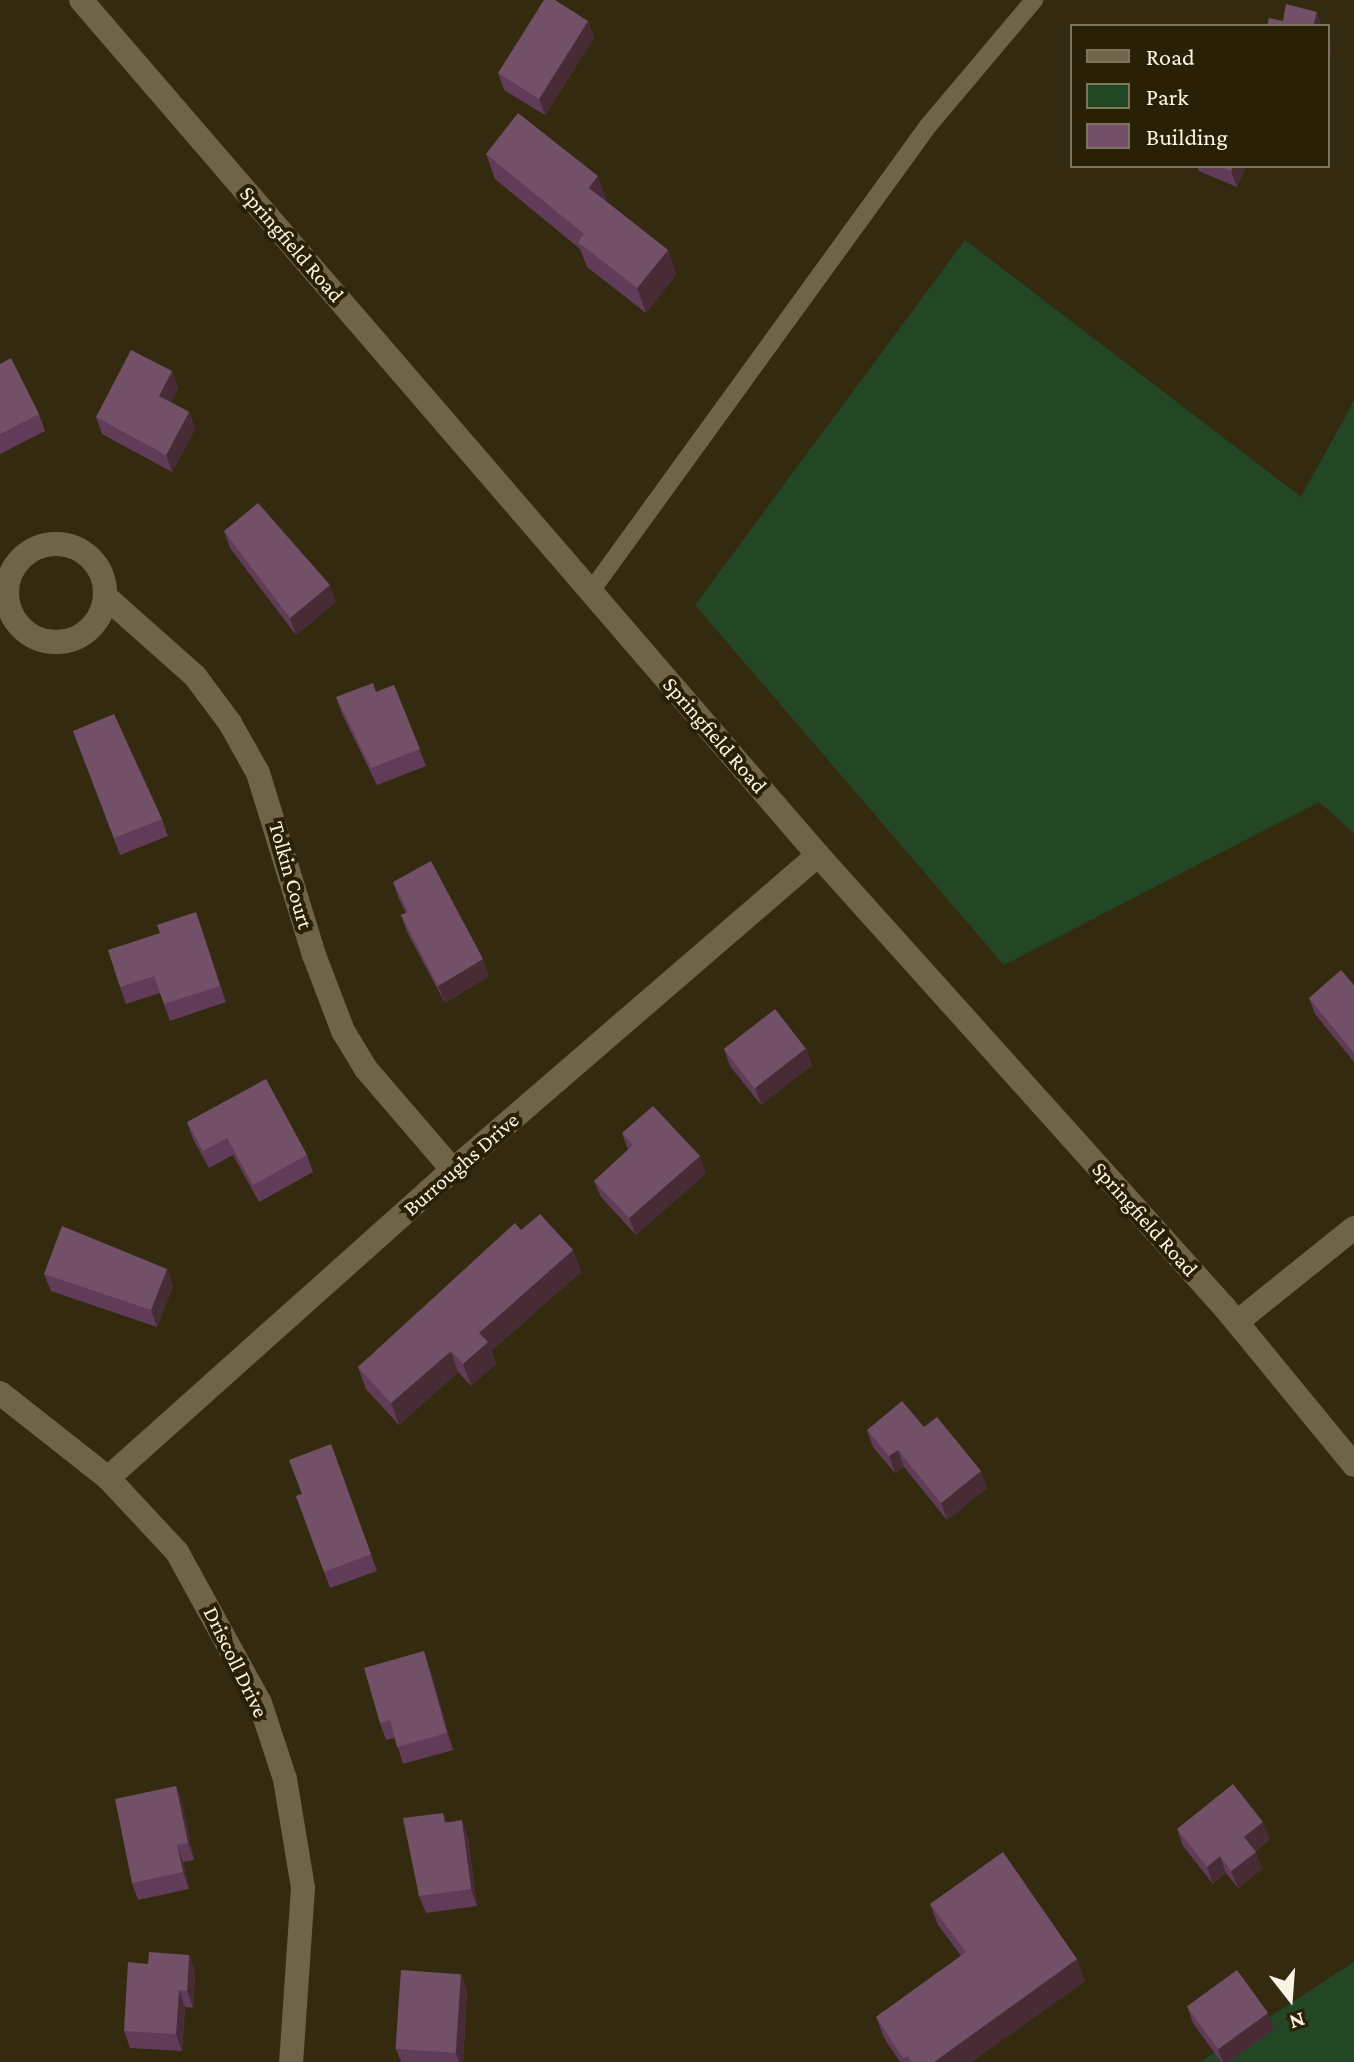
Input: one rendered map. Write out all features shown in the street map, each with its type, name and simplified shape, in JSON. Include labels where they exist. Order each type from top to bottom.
[{"type":"street","name":"Springfield Road","points":[[81,0],[818,855],[1237,1322],[1354,1465]]},
{"type":"street","points":[[63,544],[79,549],[101,569],[106,597],[86,633],[55,644],[28,634],[10,615],[4,589],[28,549],[63,544]]},
{"type":"street","name":"Tolkin Court","points":[[106,597],[195,676],[230,723],[258,773],[314,955],[343,1031],[366,1069],[453,1170]]},
{"type":"street","name":"Burroughs Drive","points":[[108,1478],[453,1170],[818,855]]},
{"type":"street","points":[[1237,1322],[1354,1228]]},
{"type":"street","name":"Driscoll Drive","points":[[0,1393],[108,1478],[177,1552],[221,1626],[260,1703],[285,1779],[303,1888],[291,2062]]},
{"type":"lane","points":[[591,591],[928,126],[1034,0]]},
{"type":"green space","points":[[965,240],[1301,497],[1354,401],[1354,833],[1319,802],[1004,965],[695,605]]},
{"type":"green space","points":[[1354,1962],[1354,2062],[1200,2062]]},
{"type":"building","points":[[544,0],[555,0],[588,21],[539,99],[498,73]]},
{"type":"building","points":[[1286,4],[1317,12],[1314,24],[1268,24],[1269,18],[1283,21]]},
{"type":"building","points":[[518,113],[598,176],[589,188],[668,250],[637,288],[578,242],[584,234],[486,154]]},
{"type":"building","points":[[131,350],[172,371],[159,396],[189,412],[166,455],[96,417]]},
{"type":"building","points":[[11,358],[39,414],[0,434],[0,364]]},
{"type":"building","points":[[258,503],[330,585],[290,618],[224,531]]},
{"type":"building","points":[[373,683],[376,692],[394,685],[420,749],[371,768],[336,697]]},
{"type":"building","points":[[114,714],[162,819],[114,838],[73,731]]},
{"type":"building","points":[[431,861],[483,959],[438,986],[401,915],[408,912],[393,882]]},
{"type":"building","points":[[196,912],[220,986],[164,1004],[154,976],[120,987],[108,950],[160,933],[157,925]]},
{"type":"building","points":[[1341,970],[1354,985],[1354,1053],[1309,998]]},
{"type":"building","points":[[775,1009],[806,1048],[755,1088],[724,1049]]},
{"type":"building","points":[[266,1079],[307,1155],[253,1185],[227,1138],[203,1151],[187,1122]]},
{"type":"building","points":[[653,1106],[700,1156],[629,1218],[594,1181],[633,1145],[622,1133]]},
{"type":"building","points":[[540,1214],[573,1250],[479,1333],[488,1342],[463,1364],[451,1351],[391,1403],[358,1367],[515,1223],[521,1230]]},
{"type":"building","points":[[62,1226],[167,1269],[151,1310],[44,1274]]},
{"type":"building","points":[[902,1401],[924,1427],[937,1417],[981,1471],[941,1503],[898,1450],[889,1456],[867,1430]]},
{"type":"building","points":[[331,1444],[371,1554],[324,1572],[296,1496],[302,1494],[289,1460]]},
{"type":"building","points":[[424,1651],[447,1733],[397,1747],[390,1720],[380,1723],[364,1668]]},
{"type":"building","points":[[1233,1784],[1263,1822],[1244,1837],[1256,1852],[1231,1871],[1220,1856],[1207,1867],[1177,1829]]},
{"type":"building","points":[[176,1786],[188,1843],[177,1845],[183,1872],[132,1883],[115,1799]]},
{"type":"building","points":[[443,1813],[444,1823],[462,1820],[471,1889],[419,1896],[403,1818]]},
{"type":"building","points":[[1003,1852],[1077,1959],[934,2062],[912,2062],[908,2056],[903,2058],[876,2017],[966,1952],[930,1904]]},
{"type":"building","points":[[149,1952],[189,1955],[187,1991],[179,1990],[176,2034],[124,2031],[128,1962],[148,1964]]},
{"type":"building","points":[[401,1970],[461,1974],[455,2053],[395,2049]]},
{"type":"building","points":[[1237,1970],[1268,2013],[1218,2049],[1187,2006]]}]
